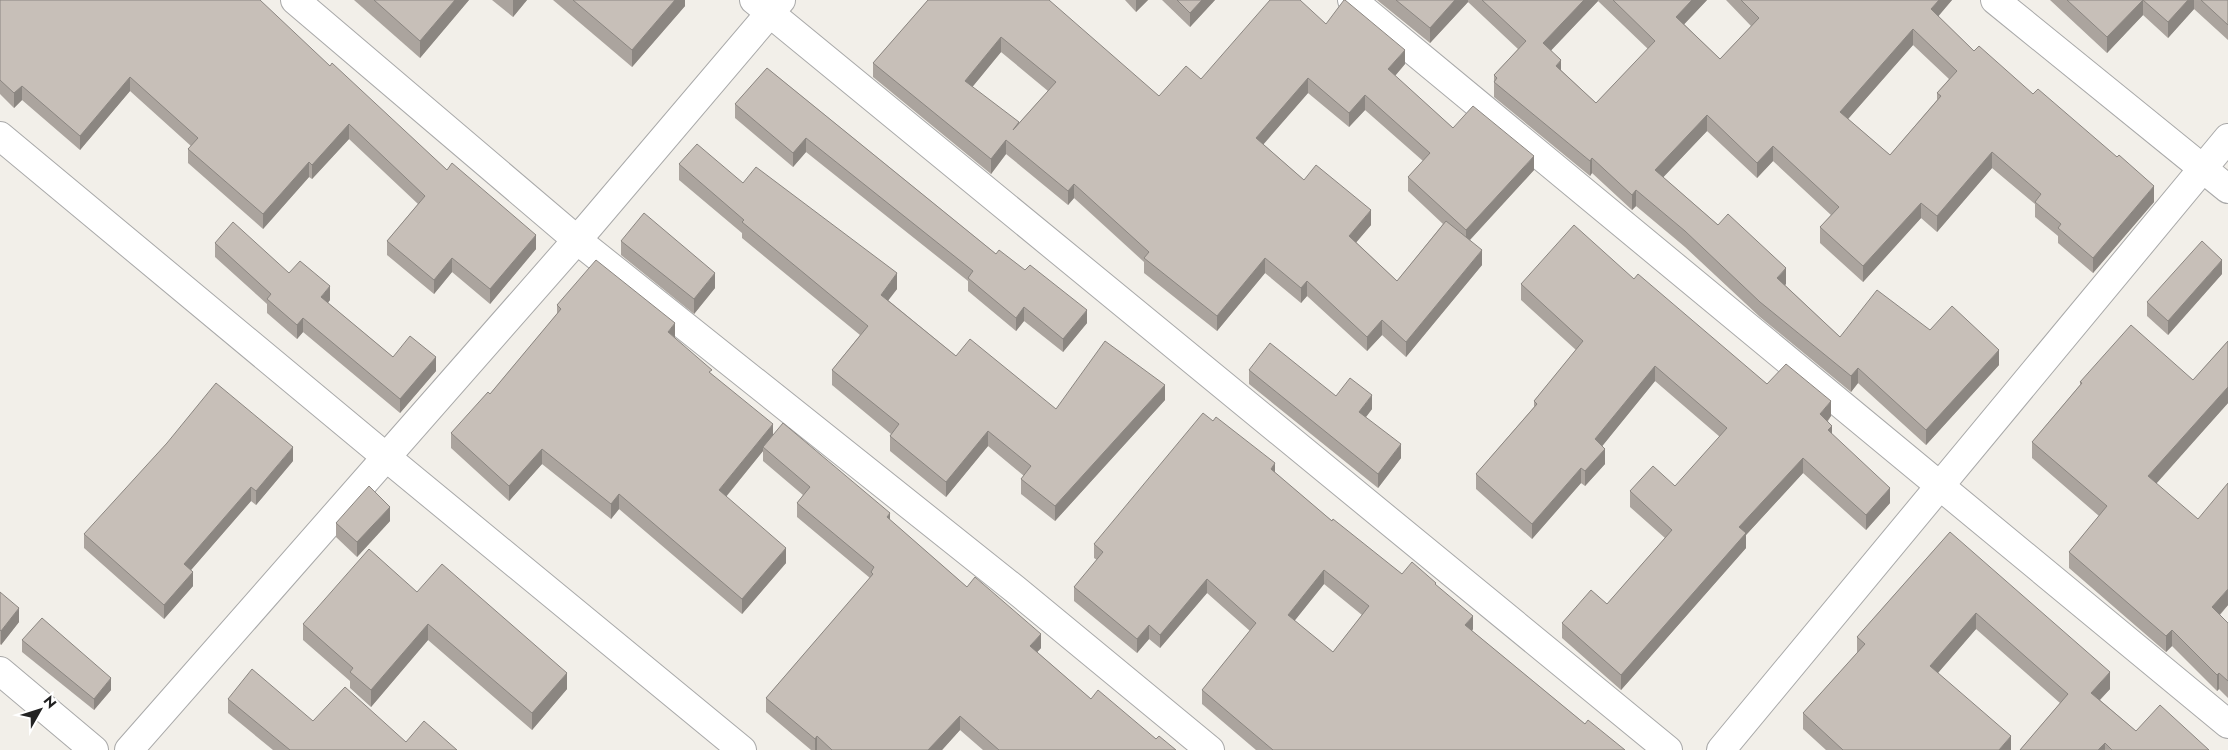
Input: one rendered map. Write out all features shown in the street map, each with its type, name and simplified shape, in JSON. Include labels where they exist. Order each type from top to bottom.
[{"type":"street","points":[[295,0],[577,240],[1016,590],[1210,750]]},
{"type":"street","points":[[1352,0],[2228,724]]},
{"type":"street","points":[[1996,0],[2228,189]]},
{"type":"street","points":[[129,750],[577,240],[768,4],[1668,750]]},
{"type":"street","points":[[0,136],[742,750]]},
{"type":"street","points":[[1721,750],[2228,138]]},
{"type":"street","points":[[0,671],[94,750]]},
{"type":"building","points":[[0,0],[260,0],[330,66],[332,63],[447,170],[452,163],[536,235],[490,289],[452,258],[434,280],[387,241],[425,196],[349,124],[312,165],[309,162],[263,214],[188,149],[198,138],[130,77],[80,136],[22,86],[14,93],[0,80]]},
{"type":"building","points":[[374,0],[455,0],[420,41]]},
{"type":"building","points":[[573,0],[675,0],[632,50]]},
{"type":"building","points":[[928,0],[1049,0],[1159,96],[1186,66],[1201,79],[1270,0],[1300,0],[1326,24],[1345,0],[1405,50],[1388,69],[1453,128],[1473,106],[1534,156],[1466,230],[1408,177],[1430,153],[1365,95],[1349,113],[1308,78],[1256,138],[1304,180],[1316,165],[1371,210],[1349,236],[1397,281],[1446,221],[1482,250],[1406,342],[1382,320],[1367,337],[1307,281],[1301,288],[1265,258],[1217,316],[1144,258],[1149,252],[1074,184],[1068,191],[1006,140],[991,159],[873,63]],"holes":[[[1001,37],[1056,82],[1013,130],[1019,122],[965,81]]]},
{"type":"building","points":[[1177,0],[1202,0],[1190,13]]},
{"type":"building","points":[[1396,0],[1455,0],[1430,28]]},
{"type":"building","points":[[1482,0],[1584,0],[1543,43],[1561,60],[1556,66],[1596,103],[1655,41],[1613,0],[1692,0],[1676,17],[1720,59],[1759,18],[1741,0],[1939,0],[1931,9],[1974,51],[1979,46],[2033,94],[2038,89],[2154,186],[2093,258],[2058,228],[2061,224],[2035,202],[2041,194],[1992,152],[1937,216],[1921,203],[1863,266],[1820,227],[1839,207],[1773,146],[1757,163],[1707,115],[1655,170],[1718,225],[1728,214],[1786,268],[1777,278],[1840,337],[1877,290],[1930,330],[1952,306],[1999,350],[1926,430],[1858,368],[1851,376],[1760,302],[1685,231],[1636,190],[1632,195],[1592,158],[1590,161],[1494,82],[1497,78],[1494,75],[1526,41]],"holes":[[[1913,29],[1957,71],[1937,93],[1941,96],[1890,155],[1840,112]]]},
{"type":"building","points":[[2067,0],[2143,0],[2107,37]]},
{"type":"building","points":[[2143,0],[2188,0],[2168,22]]},
{"type":"building","points":[[2201,0],[2228,0],[2228,25]]},
{"type":"building","points":[[767,68],[996,254],[999,250],[1025,270],[1030,265],[1087,310],[1063,339],[1024,307],[1016,318],[968,278],[973,271],[806,138],[793,153],[735,104]]},
{"type":"building","points":[[697,144],[743,183],[756,167],[897,273],[881,295],[956,356],[970,339],[1056,409],[1105,341],[1165,385],[1055,506],[1021,479],[1031,466],[988,431],[946,482],[890,436],[899,424],[832,370],[868,326],[742,222],[744,220],[679,164]]},
{"type":"building","points":[[644,213],[715,273],[694,299],[621,241]]},
{"type":"building","points":[[233,222],[289,273],[300,261],[330,286],[321,297],[393,357],[410,336],[436,357],[400,399],[303,318],[297,325],[267,299],[271,294],[215,243]]},
{"type":"building","points":[[1574,225],[1634,279],[1638,274],[1767,384],[1786,364],[1831,401],[1820,414],[1832,426],[1828,430],[1890,488],[1866,515],[1803,458],[1739,527],[1746,533],[1621,675],[1562,623],[1591,590],[1607,604],[1672,530],[1630,491],[1653,466],[1675,486],[1727,428],[1655,366],[1595,439],[1605,449],[1585,471],[1581,468],[1532,524],[1476,474],[1537,404],[1534,401],[1583,341],[1521,284]]},
{"type":"building","points":[[2202,241],[2222,260],[2168,321],[2147,302]]},
{"type":"building","points":[[596,260],[675,323],[668,332],[712,370],[709,372],[773,424],[719,490],[786,548],[742,599],[619,494],[611,504],[542,449],[509,486],[451,433],[488,392],[490,394],[561,309],[557,305]]},
{"type":"building","points":[[2131,325],[2193,380],[2228,341],[2228,387],[2148,476],[2198,519],[2228,483],[2228,589],[2212,607],[2228,623],[2228,681],[2219,673],[2217,675],[2172,630],[2166,636],[2069,552],[2107,506],[2032,442],[2082,383],[2080,382]]},
{"type":"building","points":[[1270,343],[1336,396],[1350,378],[1372,395],[1359,412],[1401,444],[1378,474],[1249,370]]},
{"type":"building","points":[[216,383],[293,447],[256,491],[251,487],[184,564],[193,572],[164,605],[84,534],[167,443]]},
{"type":"building","points":[[1203,413],[1213,421],[1216,417],[1275,463],[1271,469],[1332,521],[1333,519],[1402,574],[1412,562],[1473,616],[1465,625],[1585,724],[1588,720],[1625,750],[1273,750],[1202,690],[1256,623],[1207,579],[1160,635],[1149,625],[1137,639],[1074,587],[1103,552],[1094,544]],"holes":[[[1324,570],[1369,606],[1333,652],[1288,615]]]},
{"type":"building","points":[[783,423],[890,513],[887,517],[967,587],[975,577],[1041,634],[1030,646],[1091,699],[1098,690],[1156,739],[1159,736],[1176,750],[999,750],[960,716],[928,750],[832,750],[817,736],[815,739],[766,698],[873,574],[871,572],[874,567],[797,503],[810,487],[763,447]]},
{"type":"building","points":[[369,486],[390,507],[357,542],[336,523]]},
{"type":"building","points":[[1950,532],[2110,672],[2091,693],[2136,731],[2160,705],[2209,750],[2112,750],[2105,743],[2098,750],[2020,750],[2068,694],[1976,613],[1930,666],[2011,736],[1999,750],[1843,750],[1803,713],[1865,644],[1857,637]]},
{"type":"building","points":[[369,549],[417,592],[442,564],[567,673],[532,713],[428,624],[371,690],[350,672],[353,668],[303,624]]},
{"type":"building","points":[[0,592],[19,608],[1,631],[0,630]]},
{"type":"building","points":[[42,618],[111,678],[94,699],[22,640]]},
{"type":"building","points":[[252,669],[313,721],[345,687],[406,742],[424,721],[457,750],[290,750],[228,699]]}]
